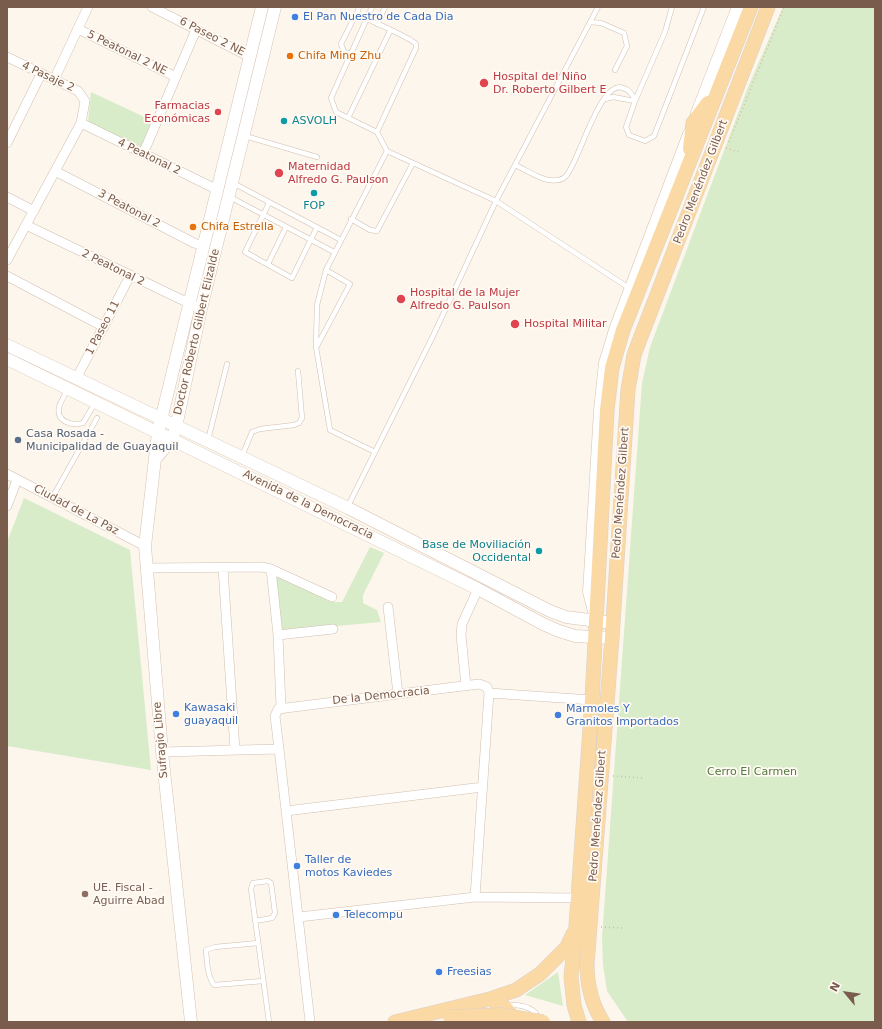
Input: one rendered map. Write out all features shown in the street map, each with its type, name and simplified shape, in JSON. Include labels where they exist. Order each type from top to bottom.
[{"type":"main road","name":"Pedro Menéndez Gilbert","points":[[578,1022],[574,1005],[571,977],[592,700],[608,402],[612,368],[634,291],[688,167],[751,7]]},
{"type":"main road","name":"Pedro Menéndez Gilbert","points":[[603,1022],[594,1002],[587,979],[587,964],[612,638],[628,390],[631,370],[636,350],[768,7]]},
{"type":"main road","points":[[688,167],[693,123],[720,86]]},
{"type":"main road","points":[[607,354],[623,330]]},
{"type":"main road","points":[[395,1022],[490,999],[516,990],[540,974],[567,946],[576,926]]},
{"type":"main road","points":[[490,999],[502,1005],[510,1014],[509,1022]]},
{"type":"main road","points":[[406,1022],[450,1017],[502,1015],[543,1022]]},
{"type":"street","points":[[54,80],[88,7]]},
{"type":"street","name":"6 Paseo 2 NE","points":[[152,7],[250,57]]},
{"type":"street","name":"Doctor Roberto Gilbert Elizalde","points":[[239,137],[250,57],[262,7]]},
{"type":"street","name":"Pedro Menéndez Gilbert","points":[[596,622],[589,592],[602,387],[607,354],[634,291],[693,123],[738,7]]},
{"type":"street","points":[[740,79],[774,7]]},
{"type":"street","name":"Doctor Roberto Gilbert Elizalde","points":[[156,458],[158,432],[195,307],[232,157],[239,137],[273,8]]},
{"type":"street","name":"5 Peatonal 2 NE","points":[[78,29],[176,77]]},
{"type":"street","points":[[143,154],[196,30]]},
{"type":"street","name":"4 Pasaje 2","points":[[7,57],[78,91],[85,101],[81,123]]},
{"type":"street","points":[[7,143],[42,74]]},
{"type":"street","points":[[7,260],[81,123]]},
{"type":"street","name":"4 Peatonal 2","points":[[81,123],[223,193]]},
{"type":"street","name":"Doctor Roberto Gilbert Elizalde","points":[[156,458],[172,439],[176,427],[204,246],[223,193],[232,182],[232,157]]},
{"type":"street","name":"3 Peatonal 2","points":[[55,171],[194,243],[204,246]]},
{"type":"street","points":[[7,197],[34,211]]},
{"type":"street","name":"2 Peatonal 2","points":[[26,225],[195,307]]},
{"type":"street","points":[[7,276],[104,327]]},
{"type":"street","name":"1 Paseo 11","points":[[76,379],[130,276]]},
{"type":"street","points":[[7,345],[162,420]]},
{"type":"street","name":"Avenida de la Democracia","points":[[7,359],[96,401],[478,589],[543,624],[576,636],[612,638]]},
{"type":"street","name":"Avenida de la Democracia","points":[[162,420],[348,508],[550,611],[566,617],[613,623]]},
{"type":"street","name":"Sufragio Libre","points":[[156,458],[145,546],[146,568],[162,752],[191,1022]]},
{"type":"street","name":"Ciudad de La Paz","points":[[7,474],[145,546]]},
{"type":"street","points":[[7,506],[17,480]]},
{"type":"street","points":[[146,568],[262,567],[271,569],[332,597]]},
{"type":"street","points":[[224,568],[235,750]]},
{"type":"street","points":[[271,569],[278,635],[281,707],[276,711],[275,716],[310,1022]]},
{"type":"street","points":[[466,686],[461,630],[478,589]]},
{"type":"street","points":[[388,607],[398,694]]},
{"type":"street","points":[[278,635],[333,629]]},
{"type":"street","name":"De la Democracia","points":[[281,707],[482,684],[487,687],[489,693]]},
{"type":"street","points":[[476,897],[489,693],[592,700]]},
{"type":"street","points":[[162,752],[279,750]]},
{"type":"street","points":[[286,811],[483,787]]},
{"type":"street","points":[[299,917],[476,897],[578,898]]},
{"type":"street","points":[[594,1002],[609,1022]]},
{"type":"lane","points":[[351,54],[344,52],[341,44],[354,18],[356,17],[359,7]]},
{"type":"lane","points":[[372,7],[332,98],[336,112],[377,132],[387,151],[496,201],[634,291]]},
{"type":"lane","points":[[377,24],[385,7]]},
{"type":"lane","points":[[348,508],[433,336],[496,201],[598,7]]},
{"type":"lane","points":[[672,7],[665,32],[635,101],[626,126],[629,135],[635,139],[644,141],[654,136],[704,7]]},
{"type":"lane","points":[[356,17],[366,19],[377,24],[413,42],[417,46],[377,132]]},
{"type":"lane","points":[[590,22],[602,23],[624,33],[627,46],[615,70]]},
{"type":"lane","points":[[348,118],[390,31]]},
{"type":"lane","points":[[515,164],[548,180],[558,180],[566,177],[597,110],[613,88],[620,86],[632,93],[635,101]]},
{"type":"lane","points":[[605,99],[613,97],[635,101]]},
{"type":"lane","points":[[239,137],[318,157]]},
{"type":"lane","points":[[375,452],[330,430],[316,347],[318,305],[326,270],[387,151]]},
{"type":"lane","points":[[352,219],[370,230],[377,231],[413,163]]},
{"type":"lane","points":[[232,182],[341,240]]},
{"type":"lane","points":[[223,193],[334,252]]},
{"type":"lane","points":[[270,203],[263,214],[245,252],[292,278],[317,227]]},
{"type":"lane","points":[[268,264],[286,227]]},
{"type":"lane","points":[[316,347],[350,284],[326,270]]},
{"type":"lane","points":[[208,442],[227,364]]},
{"type":"lane","points":[[241,457],[246,441],[252,432],[260,429],[294,425],[299,423],[302,418],[298,371]]},
{"type":"lane","points":[[68,388],[59,407],[59,414],[63,420],[72,425],[83,423],[96,401]]},
{"type":"lane","points":[[52,498],[96,418]]},
{"type":"lane","points":[[255,921],[272,918],[275,913],[271,884],[268,881],[253,883],[251,889],[255,921],[263,981],[269,1022]]},
{"type":"lane","points":[[258,943],[215,947],[206,950],[207,967],[214,985],[263,981]]},
{"type":"lane","points":[[502,1005],[519,1005],[529,1008],[536,1013],[536,1022]]},
{"type":"path","points":[[739,152],[722,147],[730,142],[784,7]]},
{"type":"path","points":[[613,776],[645,778]]},
{"type":"path","points":[[599,927],[622,928]]},
{"type":"green space","name":"Cerro El Carmen","points":[[783,7],[875,7],[875,1022],[628,1022],[607,991],[603,965],[602,938],[642,383],[650,347],[748,87]]},
{"type":"green space","points":[[91,92],[153,121],[142,147],[88,122]]},
{"type":"green space","points":[[24,498],[130,550],[151,770],[7,746],[7,542]]},
{"type":"green space","points":[[370,547],[384,553],[363,595],[363,603],[377,610],[381,622],[282,631],[276,574],[331,602],[342,602]]},
{"type":"green space","points":[[558,972],[563,1006],[525,995]]},
{"type":"place","name":"El Pan Nuestro de Cada Dia","points":[[295,17]]},
{"type":"place","name":"Chifa Ming Zhu","points":[[290,56]]},
{"type":"place","name":"Hospital del Niño Dr. Roberto Gilbert E","points":[[484,83]]},
{"type":"place","name":"Farmacias Económicas","points":[[218,112]]},
{"type":"place","name":"ASVOLH","points":[[284,121]]},
{"type":"place","name":"Maternidad Alfredo G. Paulson","points":[[279,173]]},
{"type":"place","name":"FOP","points":[[314,193]]},
{"type":"place","name":"Chifa Estrella","points":[[193,227]]},
{"type":"place","name":"Hospital de la Mujer Alfredo G. Paulson","points":[[401,299]]},
{"type":"place","name":"Hospital Militar","points":[[515,324]]},
{"type":"place","name":"Casa Rosada - Municipalidad de Guayaquil","points":[[18,440]]},
{"type":"place","name":"Base de Moviliación Occidental","points":[[539,551]]},
{"type":"place","name":"Kawasaki guayaquil","points":[[176,714]]},
{"type":"place","name":"Marmoles Y Granitos Importados","points":[[558,715]]},
{"type":"place","name":"Taller de motos Kaviedes","points":[[297,866]]},
{"type":"place","name":"UE. Fiscal - Aguirre Abad","points":[[85,894]]},
{"type":"place","name":"Telecompu","points":[[336,915]]},
{"type":"place","name":"Freesias","points":[[439,972]]}]
